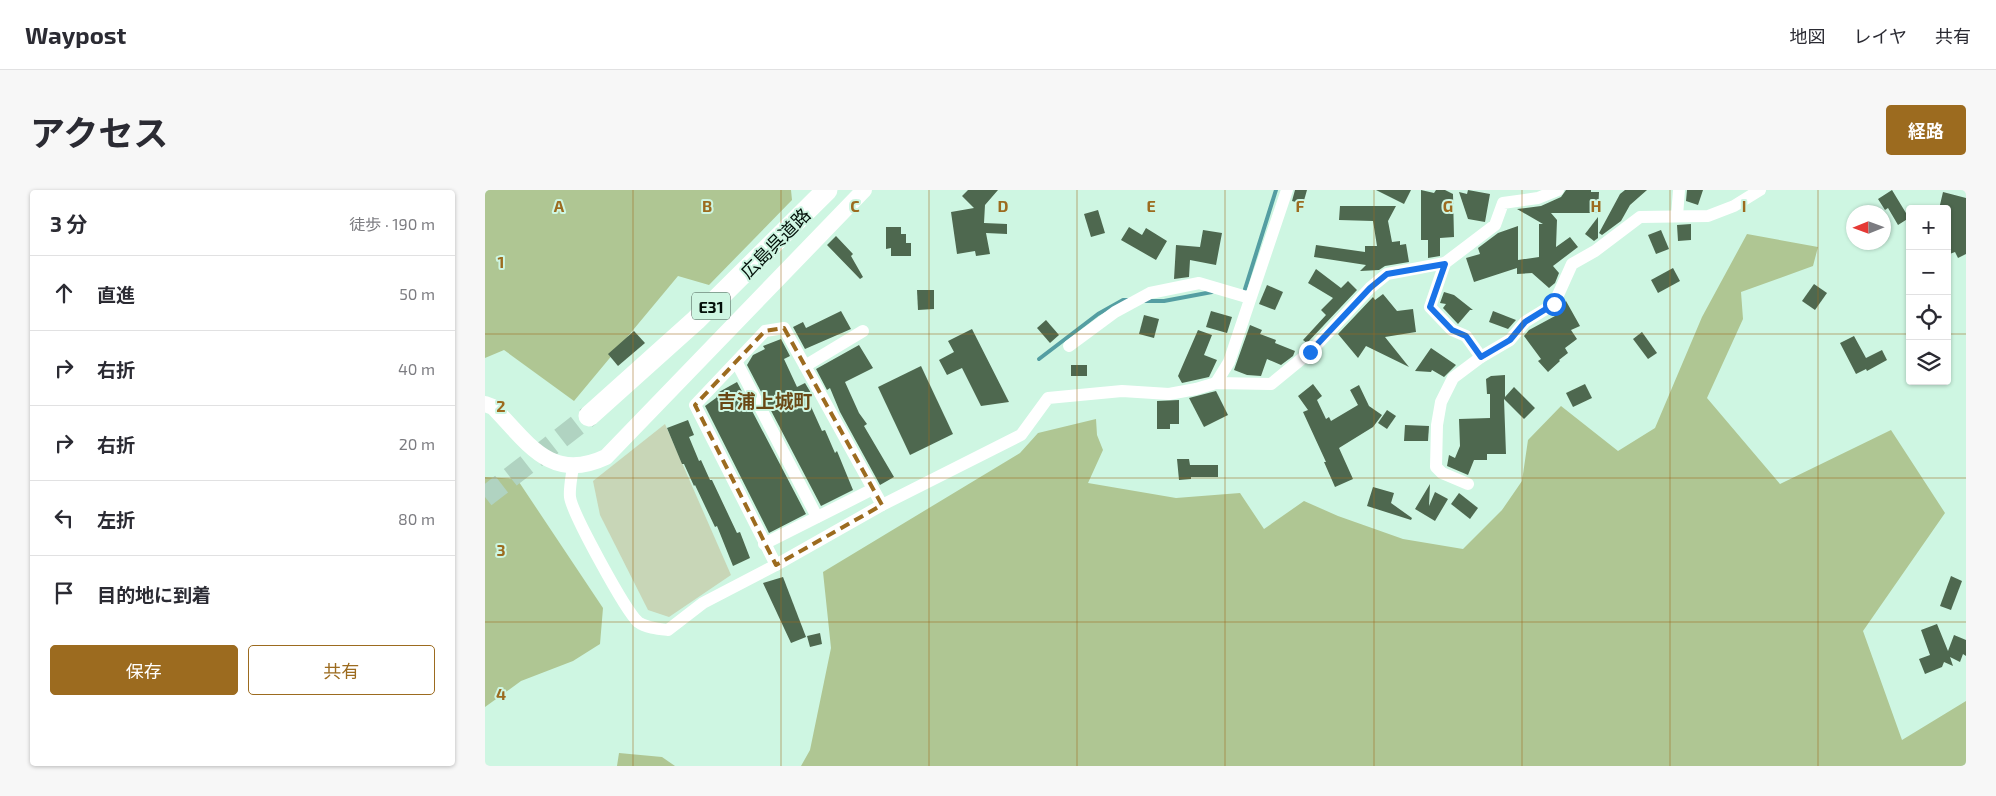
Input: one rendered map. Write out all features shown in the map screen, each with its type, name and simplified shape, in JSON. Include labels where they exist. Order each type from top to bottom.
[{"type":"highway","name":"広島呉道路","points":[[589,416],[696,320],[827,190]]},
{"type":"street","points":[[485,404],[493,407],[542,457],[556,464],[573,466],[590,464],[606,457],[864,190]]},
{"type":"street","points":[[1215,383],[1229,362],[1287,190]]},
{"type":"street","points":[[573,466],[570,497],[575,514],[617,591],[639,622],[653,629],[668,630],[703,603],[776,565],[882,505],[1021,435],[1048,398],[1123,391],[1169,394],[1215,383],[1271,384],[1310,352],[1370,288],[1387,274],[1445,264],[1495,225],[1503,203],[1538,198],[1558,190]]},
{"type":"street","points":[[1677,216],[1679,190]]},
{"type":"street","points":[[1468,484],[1443,473],[1436,467],[1437,424],[1441,402],[1453,378],[1481,357],[1510,340],[1525,322],[1554,304],[1572,264],[1595,251],[1640,217],[1708,216],[1734,206],[1760,190]]},
{"type":"street","points":[[1445,264],[1430,307],[1452,330],[1466,336],[1481,357]]},
{"type":"street","points":[[1069,346],[1115,312],[1150,293],[1199,283],[1251,298]]},
{"type":"street","points":[[776,565],[695,405],[737,363],[765,331],[784,328],[882,505]]},
{"type":"street","points":[[805,366],[863,331]]},
{"type":"street","points":[[737,363],[817,517]]},
{"type":"street","points":[[765,544],[873,489]]},
{"type":"highlighted area","points":[[784,328],[882,505],[776,565],[695,405],[765,331]]},
{"type":"green space","points":[[485,190],[791,190],[792,200],[709,285],[678,276],[574,401],[504,350],[485,358]]},
{"type":"green space","points":[[1747,234],[1818,247],[1813,266],[1741,292],[1743,319],[1707,398],[1780,484],[1891,430],[1945,513],[1863,631],[1902,740],[1966,701],[1966,766],[801,766],[810,750],[831,648],[823,572],[1020,453],[1038,433],[1096,419],[1097,435],[1103,450],[1088,483],[1176,498],[1240,493],[1264,529],[1304,501],[1338,516],[1403,539],[1463,549],[1502,510],[1522,481],[1528,440],[1561,406],[1618,451],[1655,428],[1702,317]]},
{"type":"green space","points":[[665,424],[731,575],[669,617],[648,610],[600,515],[593,481]]},
{"type":"green space","points":[[485,477],[517,479],[603,608],[600,644],[573,661],[521,681],[485,707]]},
{"type":"green space","points":[[619,753],[662,757],[675,766],[617,766]]},
{"type":"building","points":[[968,190],[998,190],[985,205],[984,223],[1007,224],[1007,234],[986,233],[990,254],[976,256],[975,251],[957,254],[951,212],[974,208],[962,196]]},
{"type":"building","points":[[1295,190],[1307,190],[1303,204],[1292,201]]},
{"type":"building","points":[[1376,190],[1411,190],[1404,204]]},
{"type":"building","points":[[1421,190],[1434,193],[1436,190],[1445,190],[1453,194],[1454,237],[1440,238],[1440,256],[1428,258],[1428,240],[1421,240]]},
{"type":"building","points":[[1468,190],[1490,194],[1485,222],[1468,219],[1459,192],[1467,194]]},
{"type":"building","points":[[1566,190],[1591,190],[1591,192],[1599,192],[1598,213],[1551,213],[1557,220],[1556,247],[1570,237],[1578,247],[1553,266],[1559,273],[1555,283],[1549,288],[1532,273],[1517,274],[1517,268],[1474,282],[1466,258],[1480,254],[1478,248],[1498,233],[1518,226],[1518,260],[1539,257],[1539,224],[1543,224],[1517,209],[1541,206],[1561,197]]},
{"type":"building","points":[[1625,190],[1647,190],[1630,205],[1621,221],[1602,235],[1599,233],[1620,194]]},
{"type":"building","points":[[1687,190],[1703,190],[1698,205],[1686,201]]},
{"type":"building","points":[[1892,190],[1906,213],[1906,220],[1898,225],[1891,213],[1891,205],[1882,205],[1878,199]]},
{"type":"building","points":[[1943,192],[1966,198],[1966,254],[1958,258],[1955,252],[1951,254],[1951,205],[1940,205]]},
{"type":"building","points":[[1340,206],[1396,206],[1388,221],[1392,242],[1400,241],[1400,245],[1406,244],[1409,262],[1385,266],[1379,270],[1360,271],[1366,265],[1314,257],[1316,245],[1365,252],[1365,246],[1377,246],[1373,221],[1339,220]]},
{"type":"building","points":[[1098,210],[1105,233],[1091,237],[1084,214]]},
{"type":"building","points":[[1598,217],[1598,238],[1594,241],[1585,234]]},
{"type":"building","points":[[1691,224],[1691,240],[1678,241],[1677,225]]},
{"type":"building","points":[[886,227],[901,227],[901,234],[906,234],[906,243],[911,243],[911,256],[891,256],[891,248],[886,249]]},
{"type":"building","points":[[1129,227],[1142,235],[1146,228],[1167,241],[1156,260],[1121,240]]},
{"type":"building","points":[[1203,230],[1222,233],[1216,265],[1190,260],[1189,277],[1174,279],[1176,245],[1200,247]]},
{"type":"building","points":[[1661,230],[1669,249],[1656,254],[1648,235]]},
{"type":"building","points":[[836,236],[853,254],[851,256],[863,277],[860,279],[827,245]]},
{"type":"building","points":[[1673,268],[1680,281],[1658,293],[1651,280]]},
{"type":"building","points":[[1316,269],[1341,288],[1348,281],[1357,290],[1307,343],[1303,340],[1326,315],[1321,310],[1333,298],[1308,283]]},
{"type":"building","points":[[1814,284],[1827,293],[1815,310],[1802,301]]},
{"type":"building","points":[[1267,285],[1283,292],[1275,310],[1259,304]]},
{"type":"building","points":[[917,290],[934,290],[934,309],[918,310]]},
{"type":"building","points":[[1444,292],[1454,295],[1473,310],[1470,310],[1458,324],[1443,308],[1446,304],[1440,303]]},
{"type":"building","points":[[1383,294],[1397,311],[1413,309],[1416,332],[1385,337],[1409,367],[1366,346],[1358,358],[1338,334],[1373,297],[1375,300]]},
{"type":"building","points":[[1566,301],[1580,326],[1571,330],[1577,339],[1565,348],[1568,353],[1548,372],[1538,361],[1541,359],[1524,336],[1529,330],[1555,316],[1554,314]]},
{"type":"building","points":[[841,311],[851,329],[805,349],[793,327],[803,322],[806,328]]},
{"type":"building","points":[[1211,311],[1232,317],[1227,333],[1206,327]]},
{"type":"building","points":[[1493,311],[1516,320],[1508,329],[1489,322]]},
{"type":"building","points":[[1144,315],[1159,319],[1154,338],[1139,334]]},
{"type":"building","points":[[1046,320],[1059,335],[1050,343],[1037,328]]},
{"type":"building","points":[[1250,325],[1262,330],[1260,334],[1276,340],[1275,343],[1295,351],[1293,356],[1281,365],[1267,359],[1261,376],[1247,375],[1234,370]]},
{"type":"building","points":[[972,329],[1009,402],[981,406],[962,368],[947,375],[939,360],[954,352],[948,341]]},
{"type":"building","points":[[1198,330],[1212,335],[1204,355],[1217,360],[1209,377],[1182,383],[1178,376]]},
{"type":"building","points":[[634,331],[645,343],[618,366],[608,354]]},
{"type":"building","points":[[1642,332],[1657,353],[1648,359],[1633,339]]},
{"type":"building","points":[[1854,336],[1866,358],[1882,350],[1887,360],[1867,371],[1866,369],[1856,374],[1840,343]]},
{"type":"building","points":[[781,339],[790,356],[784,359],[797,387],[805,383],[811,393],[811,398],[808,400],[822,431],[825,430],[835,453],[837,451],[853,490],[821,506],[747,365],[753,355],[765,349],[763,346]]},
{"type":"building","points":[[859,345],[873,368],[845,382],[859,413],[867,424],[864,426],[894,477],[880,485],[840,412],[830,388],[827,390],[816,369]]},
{"type":"building","points":[[1431,348],[1456,365],[1444,377],[1432,370],[1431,372],[1415,371]]},
{"type":"building","points":[[1071,365],[1087,365],[1087,376],[1071,376]]},
{"type":"building","points":[[921,366],[953,434],[910,455],[878,387]]},
{"type":"building","points":[[1505,375],[1505,397],[1514,387],[1535,408],[1524,419],[1504,399],[1506,454],[1487,454],[1487,460],[1474,460],[1468,475],[1447,466],[1449,455],[1455,458],[1460,446],[1459,419],[1490,418],[1490,394],[1487,394],[1486,379],[1491,376]]},
{"type":"building","points":[[737,382],[806,514],[769,533],[705,406],[716,398],[719,392]]},
{"type":"building","points":[[1313,384],[1322,396],[1317,400],[1326,419],[1329,417],[1331,421],[1358,405],[1350,390],[1359,385],[1369,406],[1382,415],[1373,427],[1339,448],[1353,479],[1335,487],[1324,462],[1326,462],[1303,412],[1308,410],[1298,396]]},
{"type":"building","points":[[1585,384],[1592,398],[1573,407],[1566,393]]},
{"type":"building","points":[[1216,391],[1228,415],[1204,427],[1189,398]]},
{"type":"building","points":[[1179,400],[1179,424],[1170,424],[1170,429],[1157,429],[1157,401]]},
{"type":"building","points":[[1387,410],[1396,416],[1387,429],[1378,423]]},
{"type":"building","points":[[688,420],[694,435],[689,437],[699,461],[701,460],[710,480],[712,480],[737,533],[740,532],[750,558],[733,566],[717,526],[715,527],[684,464],[682,464],[667,428]]},
{"type":"building","points":[[1405,425],[1429,426],[1428,441],[1404,441]]},
{"type":"building","points":[[1177,459],[1189,459],[1190,465],[1218,465],[1218,477],[1191,477],[1191,479],[1179,480]]},
{"type":"building","points":[[1430,484],[1429,506],[1435,492],[1448,499],[1435,521],[1415,509]]},
{"type":"building","points":[[1373,487],[1394,493],[1391,503],[1412,518],[1411,520],[1367,506]]},
{"type":"building","points":[[1459,493],[1478,508],[1470,519],[1451,504]]},
{"type":"building","points":[[1951,576],[1962,581],[1951,610],[1940,606]]},
{"type":"building","points":[[783,577],[806,637],[791,643],[763,583]]},
{"type":"building","points":[[1937,624],[1948,651],[1954,635],[1966,640],[1966,656],[1963,654],[1960,662],[1950,657],[1953,666],[1944,662],[1942,667],[1925,674],[1919,659],[1930,655],[1921,630]]},
{"type":"building","points":[[820,633],[822,644],[810,647],[807,636]]},
{"type":"waterway","points":[[1245,289],[1276,190]]},
{"type":"waterway","points":[[1145,301],[1164,301],[1212,292]]},
{"type":"waterway","points":[[1039,359],[1098,314],[1123,300],[1128,300]]},
{"type":"tunnel","points":[[485,497],[589,416]]},
{"type":"district","name":"吉浦上城町","points":[[765,400]]},
{"type":"route","points":[[1310,352],[1370,288],[1387,274],[1445,264],[1430,307],[1452,330],[1466,336],[1481,357],[1510,340],[1525,322],[1554,304]]}]
